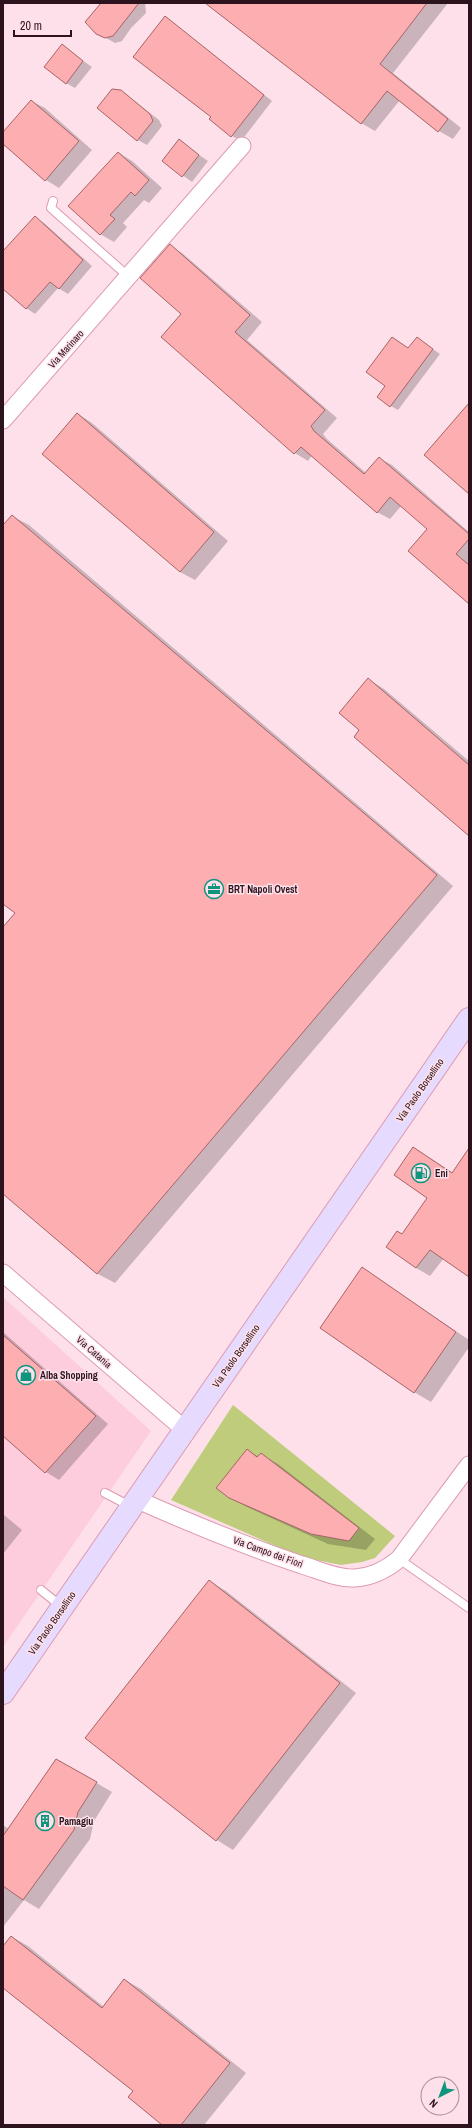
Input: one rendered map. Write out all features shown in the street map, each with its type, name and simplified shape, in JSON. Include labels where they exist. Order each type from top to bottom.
[{"type":"main road","name":"Via Paolo Borsellino","points":[[3,1693],[469,1019]]},
{"type":"street","name":"Via Marinaro","points":[[3,420],[129,278],[242,146]]},
{"type":"street","name":"Via Catania","points":[[3,1273],[185,1430]]},
{"type":"street","name":"Via Campo dei Fiori","points":[[135,1504],[335,1576],[355,1578],[372,1574],[389,1567],[400,1559],[469,1465]]},
{"type":"lane","points":[[53,201],[51,208],[129,278]]},
{"type":"lane","points":[[105,1493],[135,1504]]},
{"type":"lane","points":[[400,1559],[469,1608]]},
{"type":"lane","points":[[41,1590],[63,1608]]},
{"type":"shaded area","points":[[3,1297],[151,1431],[3,1647]]},
{"type":"green space","points":[[233,1405],[395,1536],[375,1558],[362,1562],[341,1565],[301,1557],[171,1500]]},
{"type":"building","points":[[101,3],[139,3],[113,36],[105,38],[96,34],[85,22]]},
{"type":"building","points":[[205,3],[427,3],[380,64],[448,119],[438,132],[387,91],[361,124]]},
{"type":"building","points":[[165,16],[264,95],[231,137],[209,119],[211,117],[133,57]]},
{"type":"building","points":[[62,44],[83,61],[66,84],[44,67]]},
{"type":"building","points":[[112,89],[121,90],[150,114],[153,121],[137,141],[97,108]]},
{"type":"building","points":[[31,100],[79,141],[45,181],[3,144],[3,132]]},
{"type":"building","points":[[179,139],[199,155],[182,177],[162,161]]},
{"type":"building","points":[[118,152],[149,180],[135,196],[131,192],[110,215],[115,219],[100,235],[68,206]]},
{"type":"building","points":[[35,216],[83,260],[59,289],[50,282],[26,309],[3,289],[3,251]]},
{"type":"building","points":[[170,244],[250,315],[235,332],[325,410],[311,426],[314,431],[364,474],[379,457],[469,534],[469,539],[456,554],[469,565],[469,604],[408,551],[427,529],[390,497],[377,513],[301,447],[294,454],[161,337],[181,314],[140,278]]},
{"type":"building","points":[[392,337],[408,348],[417,337],[433,349],[390,407],[377,397],[385,386],[366,372]]},
{"type":"building","points":[[469,403],[469,494],[424,455]]},
{"type":"building","points":[[77,413],[214,532],[180,572],[42,454]]},
{"type":"building","name":"BRT Napoli Ovest","points":[[12,515],[437,875],[97,1274],[3,1194],[3,927],[15,913],[3,904],[3,525]]},
{"type":"building","points":[[368,678],[469,765],[469,836],[354,737],[359,730],[339,713]]},
{"type":"building","points":[[413,1147],[452,1173],[469,1148],[469,1277],[430,1250],[416,1268],[386,1247],[397,1231],[402,1234],[427,1198],[394,1175]]},
{"type":"building","points":[[362,1267],[456,1332],[414,1393],[320,1328]]},
{"type":"building","name":"Alba Shopping","points":[[3,1335],[96,1416],[45,1473],[3,1436]]},
{"type":"building","points":[[247,1449],[257,1457],[261,1453],[359,1528],[349,1541],[311,1534],[229,1498],[216,1488]]},
{"type":"building","points":[[209,1580],[340,1683],[216,1841],[85,1738]]},
{"type":"building","name":"Pamagiu","points":[[56,1759],[97,1782],[78,1812],[74,1830],[23,1900],[3,1886],[3,1836]]},
{"type":"building","points":[[11,1936],[102,2008],[124,1979],[230,2063],[181,2125],[162,2125],[128,2097],[133,2091],[3,1988],[3,1946]]},
{"type":"place","name":"BRT Napoli Ovest","points":[[214,889]]},
{"type":"place","name":"Eni","points":[[421,1173]]},
{"type":"place","name":"Alba Shopping","points":[[26,1375]]},
{"type":"place","name":"Pamagiu","points":[[45,1821]]}]
